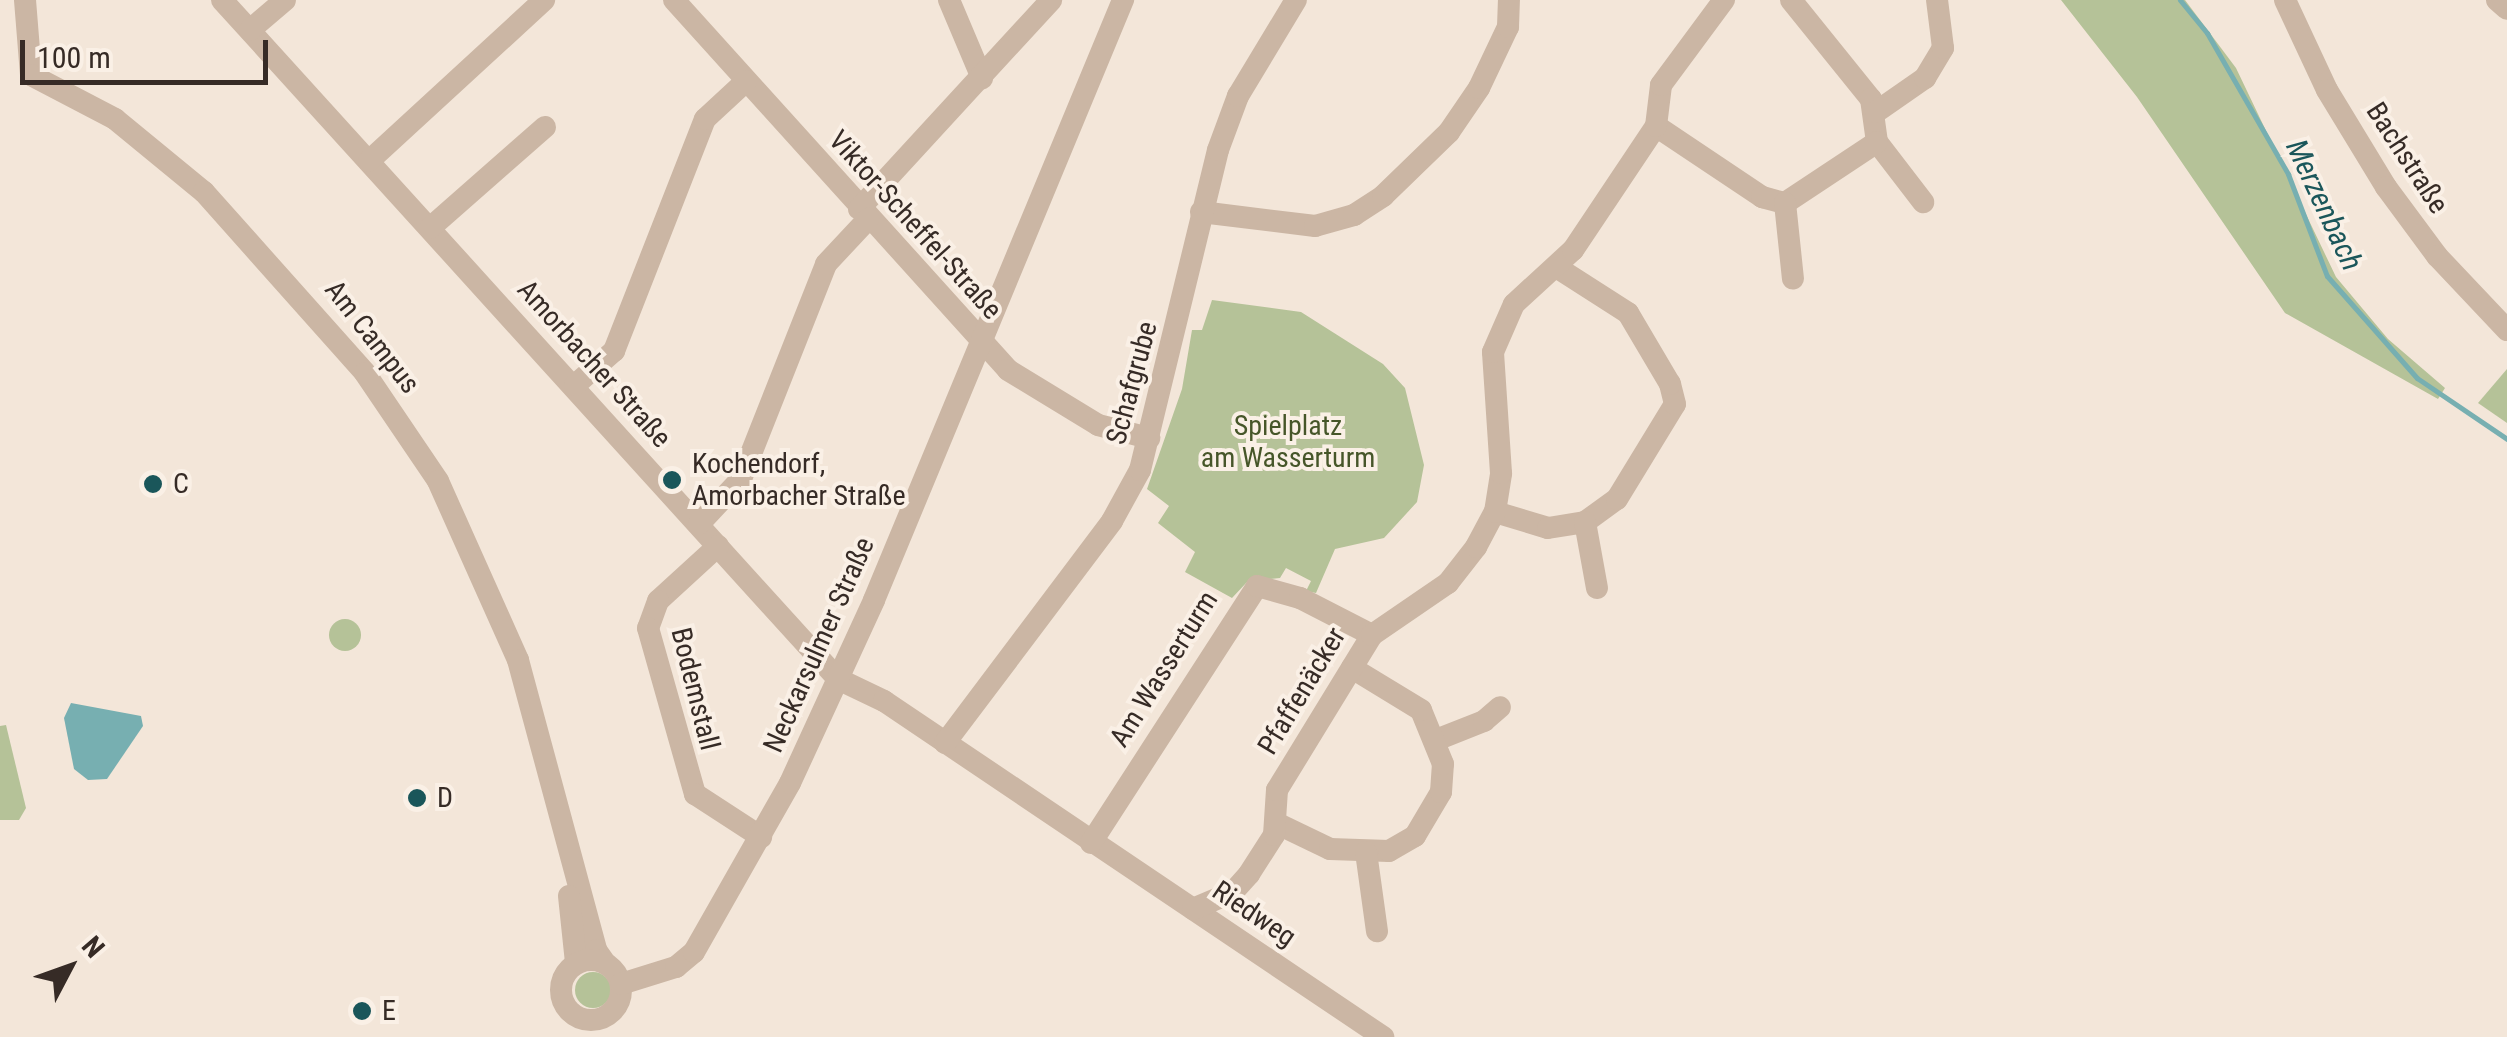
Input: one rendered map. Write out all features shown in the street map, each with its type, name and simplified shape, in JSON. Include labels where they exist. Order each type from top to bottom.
[{"type":"street","name":"Am Campus","points":[[25,0],[31,75],[115,119],[204,192],[300,294],[411,439],[449,502],[505,625],[537,717],[596,950],[605,963]]},
{"type":"street","name":"Amorbacher Straße","points":[[222,0],[838,679],[945,743],[1091,843]]},
{"type":"street","points":[[250,30],[285,0]]},
{"type":"street","points":[[369,160],[515,9],[544,0]]},
{"type":"street","name":"Viktor-Scheffel-Straße","points":[[674,0],[980,344],[1047,398],[1098,424],[1149,438]]},
{"type":"street","points":[[949,0],[982,78]]},
{"type":"street","points":[[699,524],[741,479],[826,264],[863,214],[1051,0]]},
{"type":"street","name":"Neckarsulmer Straße","points":[[621,984],[676,966],[694,952],[761,837],[838,679],[1123,0]]},
{"type":"street","name":"Schafgrube","points":[[945,743],[1112,520],[1149,438],[1202,212],[1238,96],[1296,0]]},
{"type":"street","points":[[1202,212],[1315,226],[1354,214],[1383,196],[1449,132],[1480,88],[1508,27],[1508,0]]},
{"type":"street","name":"Pfaffenäcker","points":[[1194,909],[1232,892],[1276,823],[1277,790],[1372,635],[1448,584],[1495,512],[1501,473],[1492,352],[1514,304],[1538,277],[1558,268],[1656,126],[1662,85],[1724,0]]},
{"type":"street","points":[[1791,0],[1876,112],[1877,142],[1924,202]]},
{"type":"street","points":[[1876,112],[1925,78],[1943,48],[1937,0]]},
{"type":"street","name":"Bachstraße","points":[[2285,0],[2327,90],[2386,187],[2437,256],[2507,330]]},
{"type":"street","points":[[2498,0],[2507,9]]},
{"type":"street","points":[[574,385],[614,351],[705,119],[746,81]]},
{"type":"street","points":[[1656,126],[1762,196],[1785,202],[1877,142]]},
{"type":"street","points":[[430,228],[546,127]]},
{"type":"street","points":[[1785,202],[1793,279]]},
{"type":"street","points":[[1495,512],[1548,528],[1585,522],[1617,499],[1664,429],[1675,396],[1628,313],[1558,268]]},
{"type":"street","points":[[1585,522],[1596,588]]},
{"type":"street","name":"Bodemstall","points":[[718,546],[658,601],[648,628],[690,785],[707,807],[761,837]]},
{"type":"street","name":"Am Wasserturm","points":[[1091,843],[1256,586],[1300,598],[1372,635]]},
{"type":"street","points":[[1276,823],[1330,849],[1390,851],[1416,836],[1444,780],[1436,740],[1421,710],[1352,668]]},
{"type":"street","points":[[1436,740],[1484,721],[1500,707]]},
{"type":"street","name":"Am Campus","points":[[558,808],[576,964]]},
{"type":"street","name":"Riedweg","points":[[1091,843],[1383,1037]]},
{"type":"street","points":[[1366,852],[1377,931]]},
{"type":"street","points":[[605,963],[621,984],[618,1004],[599,1028],[574,1015],[564,1002],[563,979],[576,964],[605,963]]},
{"type":"green space","points":[[2061,0],[2185,0],[2236,68],[2336,277],[2388,339],[2445,388],[2438,399],[2285,313],[2137,97]]},
{"type":"green space","name":"Spielplatz am Wasserturm","points":[[1212,300],[1301,312],[1383,364],[1405,388],[1424,465],[1417,502],[1384,538],[1335,549],[1316,593],[1306,591],[1311,581],[1286,568],[1280,578],[1248,581],[1232,598],[1185,572],[1195,552],[1158,523],[1169,506],[1147,489],[1182,389],[1192,330],[1202,330]]},
{"type":"green space","points":[[2507,369],[2507,423],[2478,403]]},
{"type":"green space","points":[[345,619],[356,624],[361,635],[356,646],[345,651],[334,646],[329,635],[334,624]]},
{"type":"green space","points":[[6,725],[26,808],[19,820],[0,820],[0,726]]},
{"type":"green space","points":[[593,972],[606,977],[611,990],[606,1003],[593,1008],[580,1003],[575,990],[580,977]]},
{"type":"water","points":[[71,703],[141,716],[143,726],[107,779],[88,780],[74,769],[64,718]]},
{"type":"waterway","name":"Merzenbach","points":[[2180,0],[2207,33],[2288,174],[2327,276],[2417,378],[2507,439]]},
{"type":"place","name":"Kochendorf, Amorbacher Straße","points":[[672,480]]},
{"type":"place","name":"C","points":[[153,484]]},
{"type":"place","name":"D","points":[[417,798]]},
{"type":"place","name":"E","points":[[362,1011]]}]
